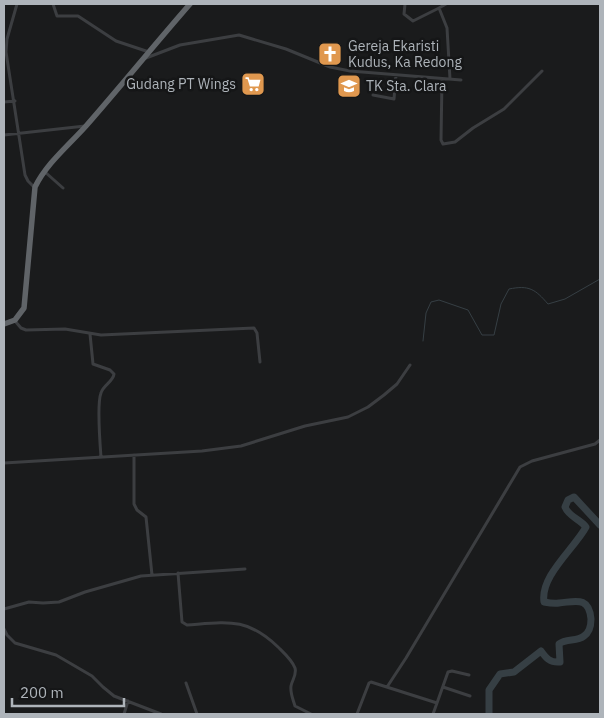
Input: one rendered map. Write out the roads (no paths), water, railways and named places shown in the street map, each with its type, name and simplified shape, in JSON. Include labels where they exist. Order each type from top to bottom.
[{"type":"highway","points":[[4,324],[15,320],[24,308],[35,187],[44,171],[86,126],[190,4]]},
{"type":"street","points":[[16,4],[5,44],[25,175],[28,181],[35,187]]},
{"type":"street","points":[[54,4],[57,16],[78,16],[116,41],[149,52]]},
{"type":"street","points":[[405,4],[404,14],[413,21],[446,4]]},
{"type":"street","points":[[439,9],[446,22],[450,79]]},
{"type":"street","points":[[143,59],[180,45],[239,34],[286,49],[330,67],[350,72],[461,80]]},
{"type":"street","points":[[442,78],[441,140],[443,144],[449,144],[504,109],[542,71]]},
{"type":"street","points":[[374,95],[394,98],[396,75]]},
{"type":"street","points":[[4,102],[15,101]]},
{"type":"street","points":[[4,135],[86,126]]},
{"type":"street","points":[[44,171],[63,188]]},
{"type":"street","points":[[15,320],[21,328],[26,330],[65,329],[100,335],[254,328],[258,333],[260,362]]},
{"type":"street","points":[[90,334],[93,364],[110,370],[114,374],[113,379],[104,386],[100,397],[101,457]]},
{"type":"street","points":[[4,463],[202,451],[241,446],[305,426],[348,416],[368,407],[397,384],[410,364]]},
{"type":"street","points":[[387,687],[520,466],[595,444],[600,440]]},
{"type":"street","points":[[134,455],[134,504],[137,510],[146,517],[152,575]]},
{"type":"street","points":[[4,609],[28,602],[43,604],[59,602],[85,592],[141,576],[245,569]]},
{"type":"street","points":[[178,573],[182,622],[188,625],[235,622],[244,624],[269,638],[284,653],[295,668],[296,675],[291,687],[294,706],[311,714]]},
{"type":"street","points":[[4,629],[15,643],[56,655],[92,676],[114,696],[161,714]]},
{"type":"street","points":[[433,714],[447,674],[450,671],[469,675]]},
{"type":"street","points":[[356,714],[371,682],[437,703]]},
{"type":"street","points":[[186,683],[197,714]]},
{"type":"street","points":[[443,687],[470,696]]},
{"type":"street","points":[[124,714],[128,701]]},
{"type":"waterway","points":[[423,341],[426,313],[431,302],[439,300],[468,310],[482,335],[494,335],[501,304],[509,289],[531,289],[548,304],[565,299],[600,279]]},
{"type":"waterway","points":[[489,714],[489,690],[500,674],[514,672],[541,651],[549,660],[560,662],[559,644],[581,638],[589,630],[591,621],[590,611],[584,603],[575,601],[544,602],[544,592],[552,573],[586,527],[567,510],[565,507],[568,500],[574,497],[600,525]]},
{"type":"place","name":"Gereja Ekaristi Kudus, Ka Redong","points":[[330,54]]},
{"type":"place","name":"Gudang PT Wings","points":[[253,84]]},
{"type":"place","name":"TK Sta. Clara","points":[[349,86]]}]
